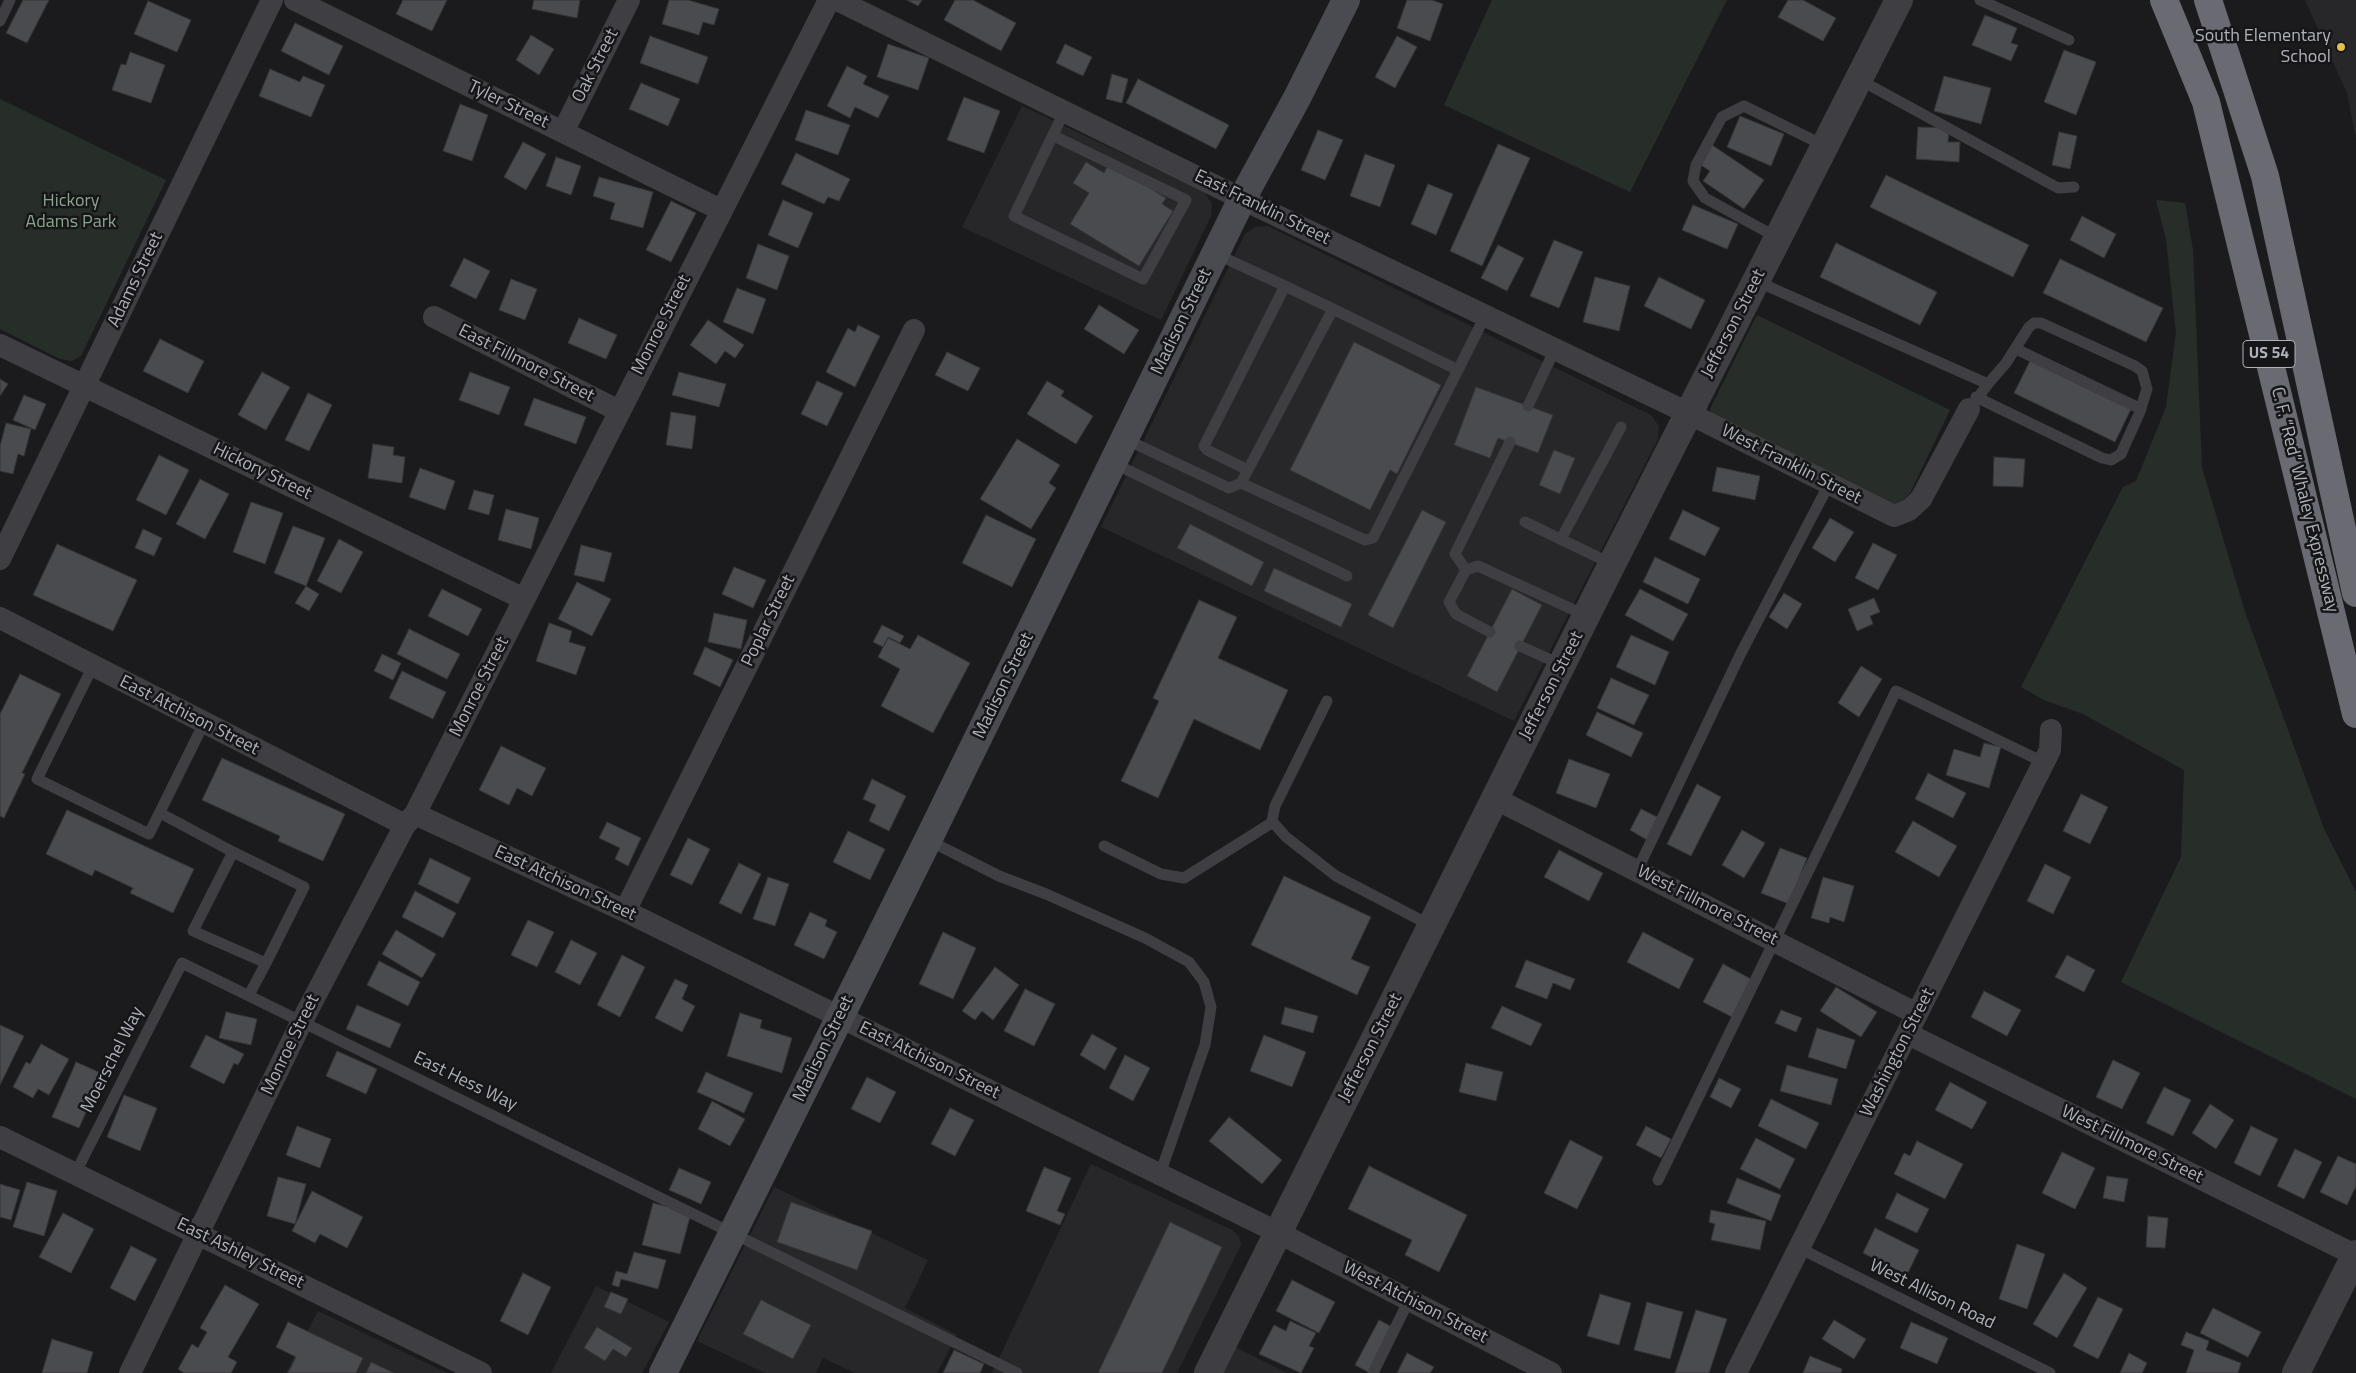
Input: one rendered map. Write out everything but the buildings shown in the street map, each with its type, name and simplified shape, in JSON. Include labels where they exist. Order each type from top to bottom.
[{"type":"highway","name":"C. F. “Red” Whaley Expressway","points":[[2164,0],[2206,102],[2356,714]]},
{"type":"highway","name":"C. F. “Red” Whaley Expressway","points":[[2208,0],[2265,176],[2356,593]]},
{"type":"main road","name":"Madison Street","points":[[663,1373],[928,840],[1242,199],[1297,98],[1346,0]]},
{"type":"street","name":"Adams Street","points":[[0,560],[272,0]]},
{"type":"street","name":"Tyler Street","points":[[295,0],[721,210]]},
{"type":"street","name":"Oak Street","points":[[563,132],[629,0]]},
{"type":"street","name":"Monroe Street","points":[[130,1373],[302,1021],[410,819],[524,599],[829,0]]},
{"type":"street","name":"East Franklin Street","points":[[837,0],[1242,199],[1688,413]]},
{"type":"street","name":"Jefferson Street","points":[[1208,1373],[1612,564],[1860,80],[1899,0]]},
{"type":"street","name":"East Fillmore Street","points":[[434,317],[619,411]]},
{"type":"street","name":"Poplar Street","points":[[625,911],[914,330]]},
{"type":"street","name":"Hickory Street","points":[[0,345],[524,599]]},
{"type":"street","name":"West Franklin Street","points":[[1688,413],[1894,516],[1909,510],[1921,499],[1973,403]]},
{"type":"street","name":"East Atchison Street","points":[[0,618],[204,724],[410,819],[625,911],[1278,1233]]},
{"type":"street","name":"Washington Street","points":[[1736,1373],[2050,750],[2051,730]]},
{"type":"street","name":"West Fillmore Street","points":[[1496,799],[1917,1014]]},
{"type":"street","name":"West Fillmore Street","points":[[1908,1034],[2356,1255]]},
{"type":"street","name":"East Ashley Street","points":[[0,1137],[480,1373]]},
{"type":"street","name":"West Atchison Street","points":[[1278,1233],[1550,1373]]},
{"type":"street","points":[[2296,1373],[2356,1255]]},
{"type":"lane","points":[[0,21],[10,0]]},
{"type":"lane","points":[[1980,0],[2069,40]]},
{"type":"lane","points":[[1860,80],[2058,188],[2074,186]]},
{"type":"lane","points":[[1778,238],[1705,198],[1693,181],[1696,164],[1722,117],[1744,106],[1825,146]]},
{"type":"lane","points":[[1054,136],[1186,200],[1143,279],[1014,216],[1064,112]]},
{"type":"lane","points":[[1216,254],[1458,370]]},
{"type":"lane","points":[[1756,281],[1988,384]]},
{"type":"lane","points":[[1248,470],[1207,450],[1204,446],[1285,286]]},
{"type":"lane","points":[[1241,484],[1333,309]]},
{"type":"lane","points":[[1125,439],[1229,488],[1241,484],[1365,540],[1373,538],[1485,316]]},
{"type":"lane","points":[[2034,323],[2041,323],[2142,370],[2146,379],[2147,389],[2141,409],[2121,454],[2112,460],[2102,458],[1973,403],[1988,384],[2006,363],[2029,328],[2034,323]]},
{"type":"lane","points":[[1528,406],[1555,349]]},
{"type":"lane","points":[[2016,349],[2141,409]]},
{"type":"lane","points":[[1561,539],[1621,427]]},
{"type":"lane","points":[[1466,570],[1455,554],[1510,442]]},
{"type":"lane","points":[[1113,463],[1346,576]]},
{"type":"lane","points":[[1637,871],[1740,655],[1829,484]]},
{"type":"lane","points":[[1525,522],[1612,564]]},
{"type":"lane","points":[[1490,632],[1456,614],[1449,602],[1466,570],[1478,566],[1587,616]]},
{"type":"lane","points":[[1520,646],[1562,666]]},
{"type":"lane","points":[[93,666],[37,779],[149,834],[174,780],[204,724]]},
{"type":"lane","points":[[1658,1180],[1896,691],[2043,762]]},
{"type":"lane","points":[[1328,701],[1275,806],[1273,822],[1286,837],[1336,876],[1432,926]]},
{"type":"lane","points":[[160,813],[304,886],[249,995]]},
{"type":"lane","points":[[1104,846],[1161,874],[1184,878],[1273,822]]},
{"type":"lane","points":[[928,840],[999,876],[1046,894],[1145,938],[1188,962],[1204,982],[1211,1007],[1205,1044],[1160,1174]]},
{"type":"lane","points":[[234,852],[193,931],[266,963]]},
{"type":"lane","name":"East Hess Way","points":[[182,963],[733,1233],[993,1368],[1017,1373]]},
{"type":"lane","name":"Moerschel Way","points":[[75,1174],[182,963]]},
{"type":"lane","name":"West Allison Road","points":[[1799,1248],[2050,1373]]},
{"type":"lane","points":[[1373,1373],[1409,1300]]},
{"type":"shaded area","name":"South Elementary School","points":[[2305,0],[2356,0],[2356,139],[2347,93]]},
{"type":"shaded area","points":[[1022,106],[1204,192],[1212,204],[1211,216],[1161,320],[962,227]]},
{"type":"shaded area","points":[[1268,226],[1651,415],[1659,426],[1658,439],[1514,721],[1101,527],[1245,234],[1255,227]]},
{"type":"shaded area","points":[[1091,1164],[1232,1230],[1239,1236],[1241,1245],[1177,1373],[992,1373]]},
{"type":"shaded area","points":[[774,1187],[928,1260],[905,1308],[957,1335],[937,1373],[855,1373],[823,1358],[816,1373],[765,1373],[697,1341]]},
{"type":"shaded area","points":[[596,1286],[669,1322],[642,1373],[551,1373]]},
{"type":"shaded area","points":[[318,1311],[447,1373],[286,1373]]},
{"type":"shaded area","points":[[1235,1347],[1287,1373],[1222,1373]]},
{"type":"green space","points":[[1492,0],[1727,0],[1630,192],[1444,105]]},
{"type":"green space","name":"Hickory Adams Park","points":[[0,99],[166,180],[81,356],[72,361],[60,359],[0,329]]},
{"type":"green space","points":[[2156,200],[2185,203],[2193,250],[2202,468],[2245,612],[2324,829],[2356,892],[2356,1099],[2121,982],[2181,857],[2184,770],[2083,714],[2044,700],[2021,687],[2123,487],[2136,481],[2166,407],[2176,333],[2166,239]]},
{"type":"green space","points":[[1757,315],[1950,410],[1910,493],[1901,502],[1891,505],[1713,419],[1710,409]]},
{"type":"place","name":"South Elementary School","points":[[2341,47]]}]
